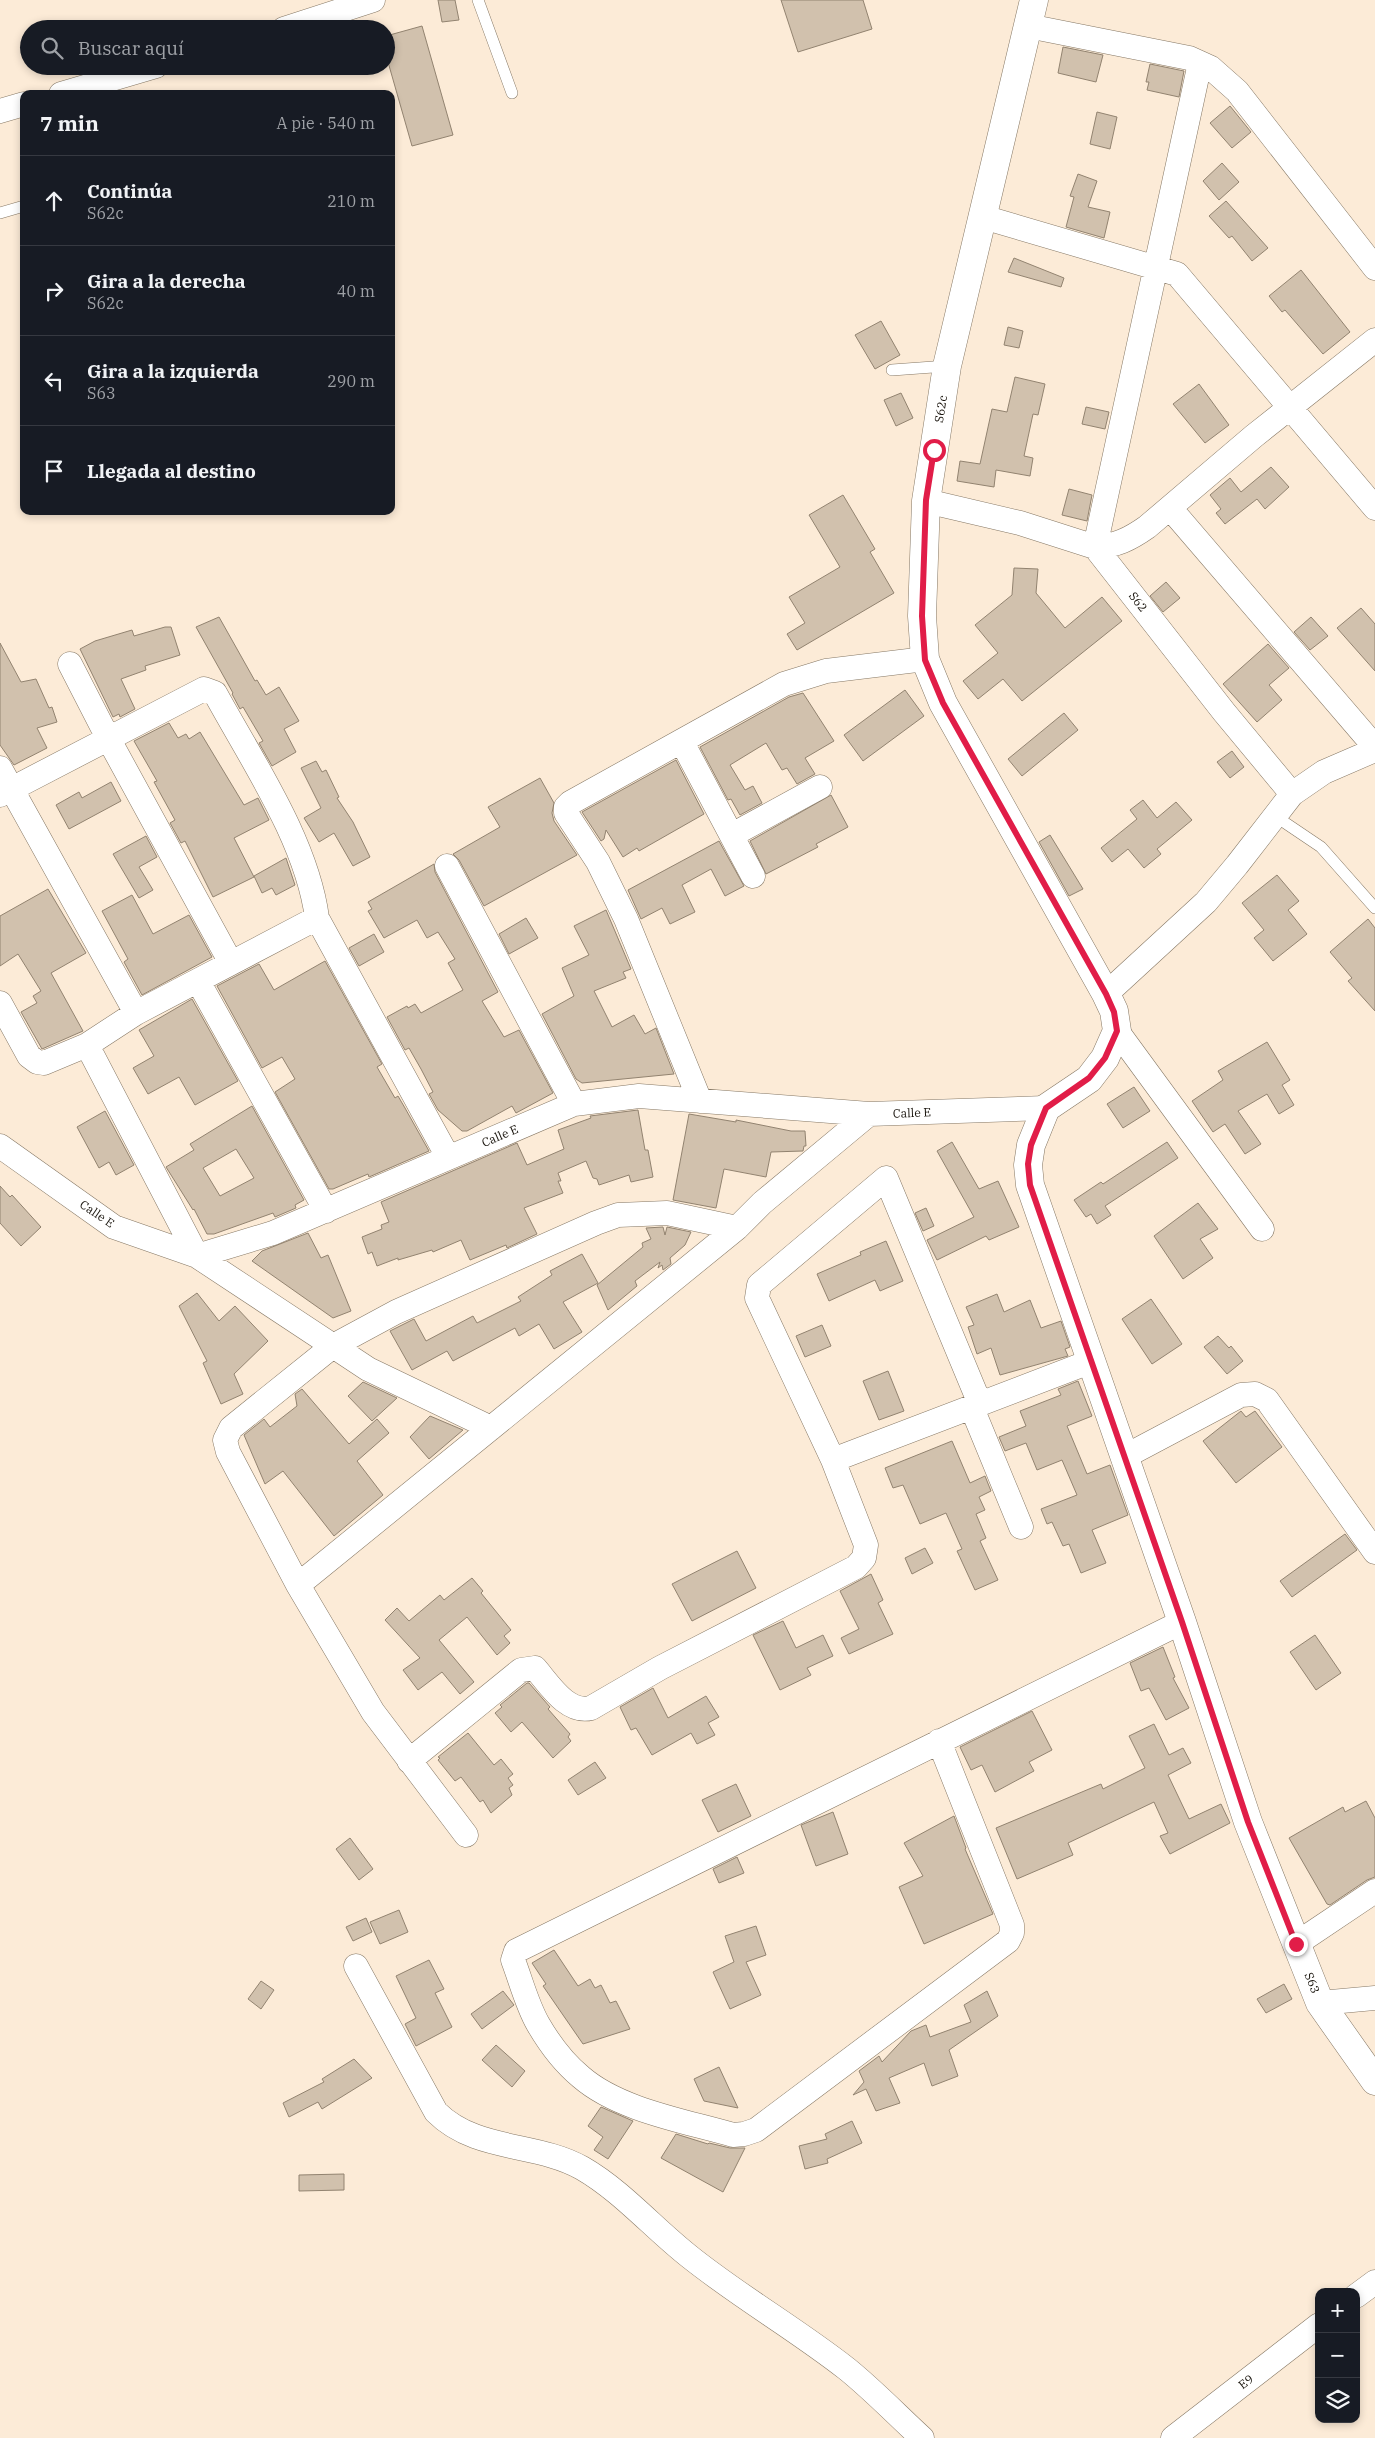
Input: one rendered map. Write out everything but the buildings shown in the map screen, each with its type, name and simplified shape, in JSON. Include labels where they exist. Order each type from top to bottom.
[{"type":"main road","name":"S62c","points":[[1031,13],[947,366],[926,500],[922,616],[925,660],[943,703],[1106,994],[1114,1012],[1117,1031]]},
{"type":"main road","points":[[1046,1108],[1089,1078],[1105,1058],[1117,1031]]},
{"type":"main road","name":"S63","points":[[1046,1108],[1031,1145],[1028,1164],[1030,1185],[1182,1622],[1248,1822],[1320,2003],[1375,2081]]},
{"type":"street","points":[[309,20],[359,2]]},
{"type":"street","points":[[1031,13],[1189,58],[1211,68],[1236,91],[1375,268]]},
{"type":"street","points":[[1095,547],[1200,63]]},
{"type":"street","points":[[75,90],[125,75]]},
{"type":"street","points":[[0,111],[20,105]]},
{"type":"street","points":[[983,217],[1177,274],[1375,508]]},
{"type":"street","points":[[926,500],[1020,523],[1095,547],[1113,546],[1128,540],[1170,508],[1375,340]]},
{"type":"street","points":[[1106,994],[1206,902],[1292,794],[1324,772],[1375,748],[1170,508]]},
{"type":"street","name":"S62","points":[[1095,547],[1224,712],[1292,794]]},
{"type":"street","points":[[700,1101],[626,919],[598,862],[566,814],[566,808],[570,803],[784,684],[804,676],[866,665],[925,660]]},
{"type":"street","points":[[70,664],[108,738],[231,963]]},
{"type":"street","points":[[5,792],[204,689],[215,693],[280,812],[301,858],[309,879],[317,918],[448,1158]]},
{"type":"street","points":[[682,742],[753,876]]},
{"type":"street","points":[[0,768],[5,792],[136,1013]]},
{"type":"street","points":[[732,835],[820,787]]},
{"type":"street","points":[[447,866],[574,1104]]},
{"type":"street","points":[[0,1003],[29,1056],[37,1062],[44,1063],[87,1045],[136,1013],[317,918]]},
{"type":"street","points":[[198,981],[326,1212]]},
{"type":"street","points":[[1117,1031],[1262,1229]]},
{"type":"street","points":[[87,1045],[197,1256],[368,1368],[491,1428]]},
{"type":"street","name":"Calle E","points":[[0,1146],[114,1227],[197,1256],[273,1233],[326,1212],[574,1104],[639,1096],[869,1114],[1046,1108]]},
{"type":"street","points":[[298,1585],[737,1228],[762,1203],[869,1114]]},
{"type":"street","points":[[409,1761],[521,1670],[535,1668],[560,1698],[578,1709],[591,1708],[660,1668],[856,1567],[864,1558],[866,1545],[833,1460],[757,1298],[756,1291],[759,1285],[886,1178],[976,1406],[1021,1527]]},
{"type":"street","points":[[466,1835],[373,1712],[298,1585],[228,1452],[225,1440],[231,1428],[333,1346],[396,1312],[618,1215],[667,1213],[737,1228]]},
{"type":"street","points":[[833,1460],[1092,1361]]},
{"type":"street","points":[[1124,1457],[1241,1394],[1255,1394],[1267,1400],[1294,1435],[1375,1552]]},
{"type":"street","points":[[939,1741],[1012,1925],[1012,1933],[1008,1941],[756,2130],[744,2134],[733,2135],[658,2114],[607,2095],[581,2078],[557,2052],[537,2022],[513,1960],[516,1951],[939,1741],[1182,1622]]},
{"type":"street","points":[[1296,1944],[1375,1892]]},
{"type":"street","points":[[356,1966],[436,2112],[447,2123],[492,2143],[564,2159],[583,2169],[624,2200],[689,2256],[847,2369],[922,2438]]},
{"type":"street","points":[[1320,2003],[1375,1998]]},
{"type":"street","points":[[1360,2293],[1375,2282]]},
{"type":"street","name":"E9","points":[[1173,2438],[1315,2328]]},
{"type":"lane","points":[[478,0],[512,93]]},
{"type":"lane","points":[[0,213],[20,207]]},
{"type":"lane","points":[[892,370],[947,366]]},
{"type":"lane","points":[[1275,816],[1321,847],[1375,908]]},
{"type":"route","points":[[934,450],[926,500],[922,616],[925,660],[943,703],[1106,994],[1114,1012],[1117,1031],[1105,1058],[1089,1078],[1046,1108],[1031,1145],[1028,1164],[1030,1185],[1182,1622],[1248,1822],[1296,1944]]}]
